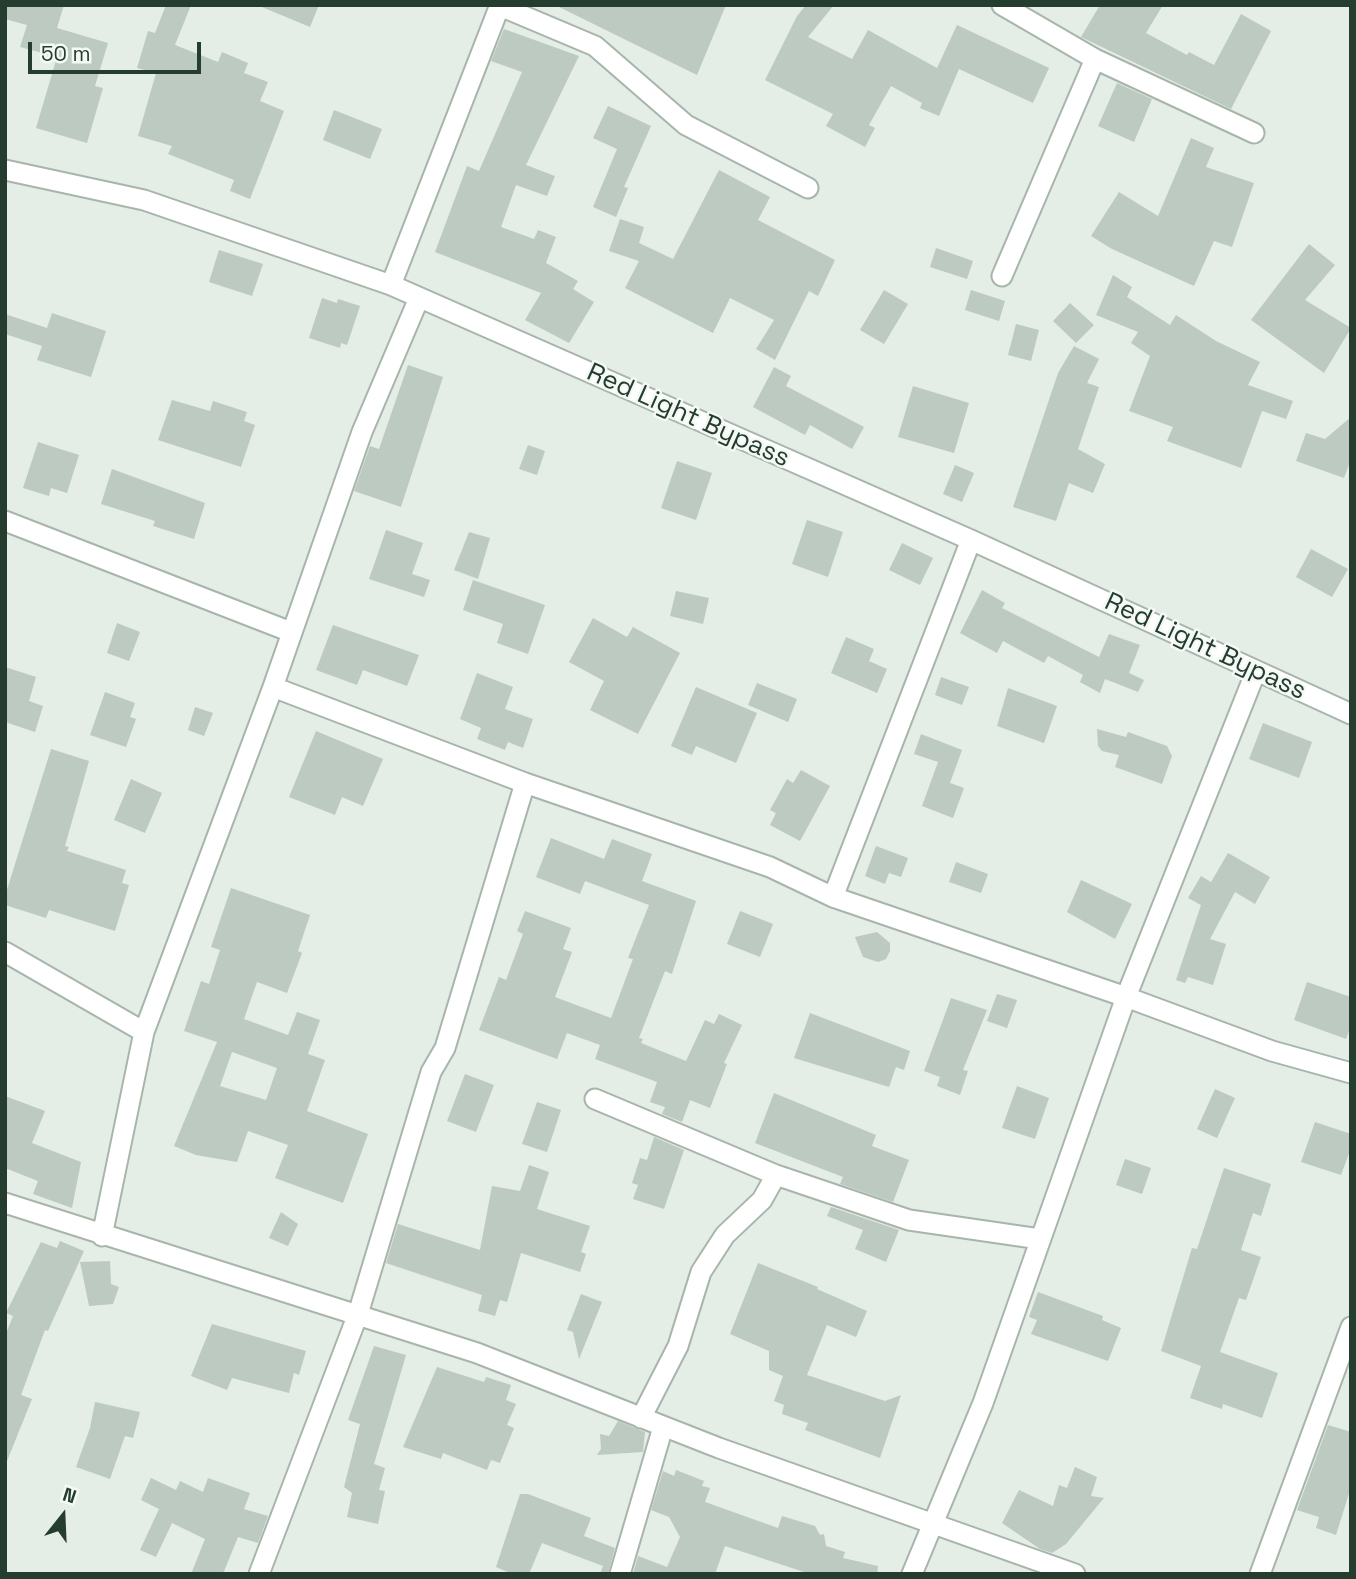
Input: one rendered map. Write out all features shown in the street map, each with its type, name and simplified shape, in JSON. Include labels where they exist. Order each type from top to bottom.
[{"type":"street","points":[[1002,5],[1094,59],[1254,133]]},
{"type":"street","points":[[391,285],[500,6],[595,46],[686,125],[808,188]]},
{"type":"street","points":[[1002,276],[1094,59]]},
{"type":"street","name":"Red Light Bypass","points":[[5,170],[144,200],[391,285],[971,540],[1349,711]]},
{"type":"street","points":[[102,1236],[144,1032],[273,687],[362,432],[419,298]]},
{"type":"street","points":[[5,522],[291,632]]},
{"type":"street","points":[[834,897],[971,540]]},
{"type":"street","points":[[912,1574],[983,1403],[1126,997],[1256,671]]},
{"type":"street","points":[[273,687],[525,783],[770,867],[834,897],[1126,997],[1272,1051],[1351,1073]]},
{"type":"street","points":[[259,1574],[358,1314],[431,1072],[445,1048],[525,783]]},
{"type":"street","points":[[5,951],[144,1032]]},
{"type":"street","points":[[595,1099],[776,1175],[909,1220],[1040,1239]]},
{"type":"street","points":[[642,1418],[678,1346],[701,1272],[725,1235],[762,1200],[776,1175]]},
{"type":"street","points":[[5,1203],[477,1353],[663,1427],[1075,1574]]},
{"type":"street","points":[[1260,1574],[1351,1327]]},
{"type":"street","points":[[620,1574],[663,1427]]},
{"type":"building","points":[[5,5],[64,5],[57,28],[108,43],[95,86],[103,88],[87,143],[36,128],[57,57],[20,47],[27,25],[5,19]]},
{"type":"building","points":[[166,5],[191,5],[175,45],[218,62],[222,52],[248,63],[244,73],[268,82],[260,101],[284,111],[250,199],[230,191],[234,180],[168,154],[172,146],[138,136],[156,73],[137,68],[148,31],[155,33]]},
{"type":"building","points":[[257,5],[319,5],[310,27]]},
{"type":"building","points":[[555,5],[726,5],[697,75]]},
{"type":"building","points":[[806,5],[834,5],[808,37],[852,59],[868,30],[937,68],[957,25],[1049,68],[1033,103],[959,69],[939,116],[920,108],[922,103],[891,86],[869,125],[875,128],[865,147],[826,126],[833,114],[765,80],[797,16]]},
{"type":"building","points":[[1100,5],[1163,5],[1146,33],[1187,55],[1189,52],[1214,65],[1241,14],[1271,31],[1231,109],[1081,37]]},
{"type":"building","points":[[504,29],[579,56],[526,165],[555,176],[547,196],[516,185],[501,227],[534,239],[538,230],[556,237],[546,263],[578,281],[573,289],[594,302],[569,343],[525,320],[541,293],[435,252],[467,166],[479,171],[522,72],[491,61]]},
{"type":"building","points":[[1117,83],[1152,99],[1134,142],[1098,126]]},
{"type":"building","points":[[608,106],[651,126],[624,187],[628,188],[616,217],[593,207],[617,149],[593,138]]},
{"type":"building","points":[[334,110],[382,129],[370,159],[323,140]]},
{"type":"building","points":[[1191,138],[1214,148],[1206,167],[1254,183],[1232,247],[1214,241],[1194,286],[1112,249],[1091,236],[1119,192],[1158,216]]},
{"type":"building","points":[[719,170],[770,197],[758,220],[835,260],[818,296],[809,291],[775,360],[756,349],[774,320],[730,298],[713,333],[625,288],[639,261],[609,251],[620,219],[644,227],[639,243],[673,259]]},
{"type":"building","points":[[1309,244],[1335,265],[1305,300],[1351,328],[1324,373],[1251,320]]},
{"type":"building","points":[[936,248],[973,261],[967,279],[930,267]]},
{"type":"building","points":[[219,250],[263,264],[252,296],[209,282]]},
{"type":"building","points":[[1113,275],[1132,287],[1127,297],[1170,325],[1176,315],[1216,341],[1260,362],[1248,385],[1293,401],[1286,419],[1262,411],[1241,468],[1167,441],[1173,427],[1129,411],[1150,356],[1131,343],[1138,332],[1096,315]]},
{"type":"building","points":[[884,290],[908,304],[884,344],[860,330]]},
{"type":"building","points":[[971,290],[1005,301],[999,321],[965,310]]},
{"type":"building","points":[[322,298],[337,303],[338,299],[360,306],[347,345],[341,343],[340,348],[309,338]]},
{"type":"building","points":[[1070,303],[1094,325],[1076,343],[1053,321]]},
{"type":"building","points":[[52,313],[106,331],[91,377],[37,360],[42,346],[5,334],[5,314],[47,328]]},
{"type":"building","points":[[1016,324],[1039,330],[1031,361],[1008,355]]},
{"type":"building","points":[[1074,346],[1099,359],[1087,383],[1099,387],[1078,449],[1105,464],[1093,493],[1069,483],[1056,521],[1013,507],[1058,373]]},
{"type":"building","points":[[408,365],[443,377],[401,507],[354,491],[370,446],[379,449]]},
{"type":"building","points":[[774,367],[791,376],[786,386],[864,427],[852,449],[810,425],[805,435],[753,407]]},
{"type":"building","points":[[913,386],[969,403],[954,453],[898,437]]},
{"type":"building","points":[[172,400],[210,411],[213,401],[247,412],[244,421],[255,425],[241,467],[158,440]]},
{"type":"building","points":[[1351,417],[1351,459],[1344,478],[1296,461],[1306,433],[1325,439]]},
{"type":"building","points":[[38,442],[79,455],[67,493],[51,488],[49,496],[23,488]]},
{"type":"building","points":[[528,445],[545,451],[537,475],[519,469]]},
{"type":"building","points":[[677,461],[712,473],[696,520],[661,508]]},
{"type":"building","points":[[955,465],[974,473],[962,502],[943,494]]},
{"type":"building","points":[[112,469],[205,503],[194,539],[153,526],[155,521],[101,504]]},
{"type":"building","points":[[807,520],[843,532],[828,577],[792,564]]},
{"type":"building","points":[[386,530],[423,543],[412,574],[430,580],[424,597],[369,579]]},
{"type":"building","points":[[469,532],[490,538],[478,579],[454,570]]},
{"type":"building","points":[[902,543],[933,558],[920,585],[889,570]]},
{"type":"building","points":[[1311,549],[1348,569],[1332,597],[1296,577]]},
{"type":"building","points":[[473,580],[545,605],[528,654],[497,643],[503,624],[463,610]]},
{"type":"building","points":[[982,590],[1005,603],[1002,608],[1099,657],[1109,634],[1140,645],[1129,673],[1144,680],[1138,692],[1105,679],[1100,693],[1080,682],[1083,675],[1048,656],[1044,663],[1003,641],[997,653],[960,633]]},
{"type":"building","points":[[676,591],[709,598],[703,624],[670,616]]},
{"type":"building","points":[[593,618],[627,637],[633,627],[680,653],[638,734],[590,710],[604,681],[569,662]]},
{"type":"building","points":[[117,623],[140,632],[129,661],[107,653]]},
{"type":"building","points":[[333,625],[419,655],[407,686],[363,670],[357,685],[316,670]]},
{"type":"building","points":[[846,637],[874,649],[869,661],[887,669],[877,693],[831,673]]},
{"type":"building","points":[[5,667],[36,677],[29,701],[43,706],[35,732],[5,722]]},
{"type":"building","points":[[477,673],[513,687],[505,709],[533,719],[523,748],[508,742],[505,750],[477,739],[481,728],[460,719]]},
{"type":"building","points":[[941,677],[969,687],[962,705],[935,695]]},
{"type":"building","points":[[757,683],[797,699],[788,722],[748,705]]},
{"type":"building","points":[[696,687],[757,713],[736,763],[696,746],[692,755],[671,746]]},
{"type":"building","points":[[1008,688],[1057,706],[1044,743],[997,726]]},
{"type":"building","points":[[105,692],[135,703],[130,717],[136,719],[126,747],[90,735]]},
{"type":"building","points":[[195,707],[213,713],[204,736],[188,730]]},
{"type":"building","points":[[1263,723],[1312,742],[1299,778],[1249,759]]},
{"type":"building","points":[[1097,729],[1126,737],[1128,732],[1167,746],[1172,756],[1162,784],[1115,767],[1119,755],[1102,751],[1098,746]]},
{"type":"building","points":[[316,731],[383,759],[363,806],[342,797],[335,815],[289,797]]},
{"type":"building","points":[[921,734],[962,750],[950,783],[964,788],[953,818],[922,806],[938,762],[914,754]]},
{"type":"building","points":[[51,749],[89,761],[65,846],[69,847],[67,851],[126,870],[122,883],[129,885],[115,931],[49,910],[46,918],[5,905],[5,896]]},
{"type":"building","points":[[801,770],[830,786],[800,841],[770,825],[776,813],[770,810],[787,779],[793,783]]},
{"type":"building","points":[[131,779],[162,793],[145,833],[114,820]]},
{"type":"building","points":[[551,838],[604,859],[612,839],[652,854],[642,881],[696,901],[672,974],[665,971],[639,1038],[643,1039],[641,1043],[686,1061],[705,1020],[714,1024],[719,1014],[742,1025],[724,1063],[727,1064],[710,1108],[690,1100],[682,1122],[662,1114],[665,1107],[650,1102],[657,1082],[595,1059],[600,1045],[567,1033],[557,1059],[479,1030],[499,977],[506,980],[523,934],[517,931],[525,911],[571,928],[563,949],[572,952],[555,997],[611,1018],[633,959],[628,958],[649,905],[585,881],[580,894],[536,877]]},
{"type":"building","points":[[876,846],[908,858],[901,877],[889,873],[885,884],[865,876]]},
{"type":"building","points":[[1228,853],[1270,877],[1255,904],[1235,892],[1210,939],[1226,944],[1213,985],[1188,977],[1185,983],[1176,980],[1201,905],[1188,898],[1201,876],[1211,882]]},
{"type":"building","points":[[956,862],[988,874],[981,893],[949,882]]},
{"type":"building","points":[[1081,880],[1132,904],[1115,939],[1067,912]]},
{"type":"building","points":[[231,888],[310,915],[298,951],[302,953],[287,993],[257,982],[244,1019],[288,1035],[297,1012],[320,1020],[308,1054],[325,1060],[307,1111],[368,1134],[343,1203],[275,1178],[288,1145],[248,1131],[237,1162],[196,1155],[174,1146],[217,1042],[184,1031],[201,981],[209,984],[220,950],[211,947]],"holes":[[[232,1052],[277,1068],[266,1100],[220,1086]]]},
{"type":"building","points":[[740,911],[773,924],[760,957],[727,944]]},
{"type":"building","points":[[877,932],[890,943],[886,959],[878,962],[863,957],[855,937]]},
{"type":"building","points":[[1307,982],[1351,997],[1351,1026],[1346,1039],[1294,1020]]},
{"type":"building","points":[[997,994],[1017,1000],[1007,1028],[987,1021]]},
{"type":"building","points":[[951,998],[987,1010],[963,1070],[968,1071],[960,1095],[937,1086],[940,1077],[924,1071]]},
{"type":"building","points":[[810,1013],[910,1051],[904,1070],[896,1067],[889,1087],[794,1058]]},
{"type":"building","points":[[465,1074],[494,1085],[476,1132],[447,1121]]},
{"type":"building","points":[[1017,1086],[1049,1098],[1035,1139],[1002,1128]]},
{"type":"building","points":[[1215,1089],[1235,1098],[1217,1138],[1197,1129]]},
{"type":"building","points":[[774,1093],[876,1135],[872,1146],[909,1160],[893,1202],[840,1184],[843,1177],[755,1143]]},
{"type":"building","points":[[5,1096],[45,1111],[32,1143],[81,1162],[72,1208],[33,1194],[38,1181],[5,1168]]},
{"type":"building","points":[[537,1102],[561,1110],[547,1152],[522,1144]]},
{"type":"building","points":[[1315,1122],[1351,1134],[1351,1148],[1341,1175],[1301,1162]]},
{"type":"building","points":[[654,1137],[684,1150],[664,1209],[633,1199],[638,1185],[632,1183],[640,1158],[647,1160]]},
{"type":"building","points":[[1125,1159],[1151,1168],[1142,1194],[1116,1185]]},
{"type":"building","points":[[529,1165],[549,1172],[537,1209],[590,1226],[581,1252],[586,1254],[580,1272],[521,1253],[507,1302],[500,1300],[495,1316],[478,1311],[482,1295],[386,1263],[398,1224],[480,1250],[492,1186],[520,1191]]},
{"type":"building","points":[[1224,1168],[1271,1184],[1261,1216],[1253,1213],[1241,1250],[1261,1257],[1246,1300],[1239,1298],[1220,1352],[1278,1373],[1262,1418],[1223,1404],[1222,1409],[1190,1398],[1201,1366],[1161,1351],[1192,1248],[1197,1249]]},
{"type":"building","points":[[831,1207],[899,1230],[886,1262],[855,1249],[863,1230],[827,1216]]},
{"type":"building","points":[[281,1212],[298,1224],[288,1246],[269,1238]]},
{"type":"building","points":[[60,1241],[84,1251],[48,1331],[45,1330],[21,1395],[32,1399],[5,1466],[5,1336],[13,1316],[6,1313],[41,1242],[57,1248]]},
{"type":"building","points":[[110,1261],[111,1284],[119,1287],[113,1304],[89,1306],[80,1262]]},
{"type":"building","points":[[758,1263],[818,1287],[817,1289],[867,1311],[856,1337],[827,1325],[807,1375],[885,1401],[901,1395],[880,1458],[805,1430],[808,1423],[782,1414],[784,1405],[774,1401],[783,1376],[769,1370],[769,1351],[730,1334]]},
{"type":"building","points":[[1038,1292],[1103,1316],[1102,1320],[1121,1328],[1108,1361],[1031,1334],[1037,1320],[1029,1317]]},
{"type":"building","points":[[581,1294],[602,1302],[579,1359],[573,1332],[567,1330]]},
{"type":"building","points":[[212,1324],[306,1351],[299,1375],[294,1373],[289,1393],[232,1378],[227,1390],[191,1376]]},
{"type":"building","points":[[374,1346],[406,1355],[374,1464],[385,1468],[379,1490],[385,1491],[378,1524],[347,1517],[352,1493],[344,1487],[360,1424],[348,1420]]},
{"type":"building","points":[[437,1367],[484,1382],[486,1377],[511,1385],[506,1400],[516,1404],[507,1425],[514,1428],[500,1463],[491,1460],[487,1470],[443,1453],[441,1459],[403,1447]]},
{"type":"building","points":[[95,1402],[140,1412],[133,1438],[125,1436],[110,1479],[76,1467],[90,1428]]},
{"type":"building","points":[[618,1421],[645,1432],[643,1452],[597,1455],[601,1449],[600,1434],[609,1436]]},
{"type":"building","points":[[1328,1425],[1351,1432],[1351,1487],[1336,1535],[1316,1528],[1319,1517],[1297,1510]]},
{"type":"building","points":[[1075,1467],[1097,1477],[1091,1496],[1104,1498],[1066,1544],[1052,1553],[1040,1549],[1002,1523],[1019,1490],[1053,1506],[1059,1485],[1067,1488]]},
{"type":"building","points":[[676,1470],[704,1481],[702,1486],[710,1488],[705,1502],[778,1528],[782,1516],[815,1526],[820,1535],[824,1534],[826,1546],[845,1552],[843,1558],[878,1566],[877,1574],[810,1574],[725,1546],[715,1574],[633,1574],[638,1556],[667,1567],[680,1537],[669,1517],[651,1510],[663,1471],[674,1476]]},
{"type":"building","points":[[151,1478],[176,1490],[180,1481],[203,1492],[208,1478],[250,1493],[244,1509],[268,1516],[258,1543],[238,1537],[223,1574],[191,1574],[205,1539],[172,1523],[156,1557],[140,1550],[159,1509],[141,1500]]},
{"type":"building","points":[[520,1494],[528,1494],[591,1518],[584,1536],[615,1548],[608,1574],[600,1574],[603,1566],[542,1543],[529,1574],[512,1574],[496,1567]]}]
